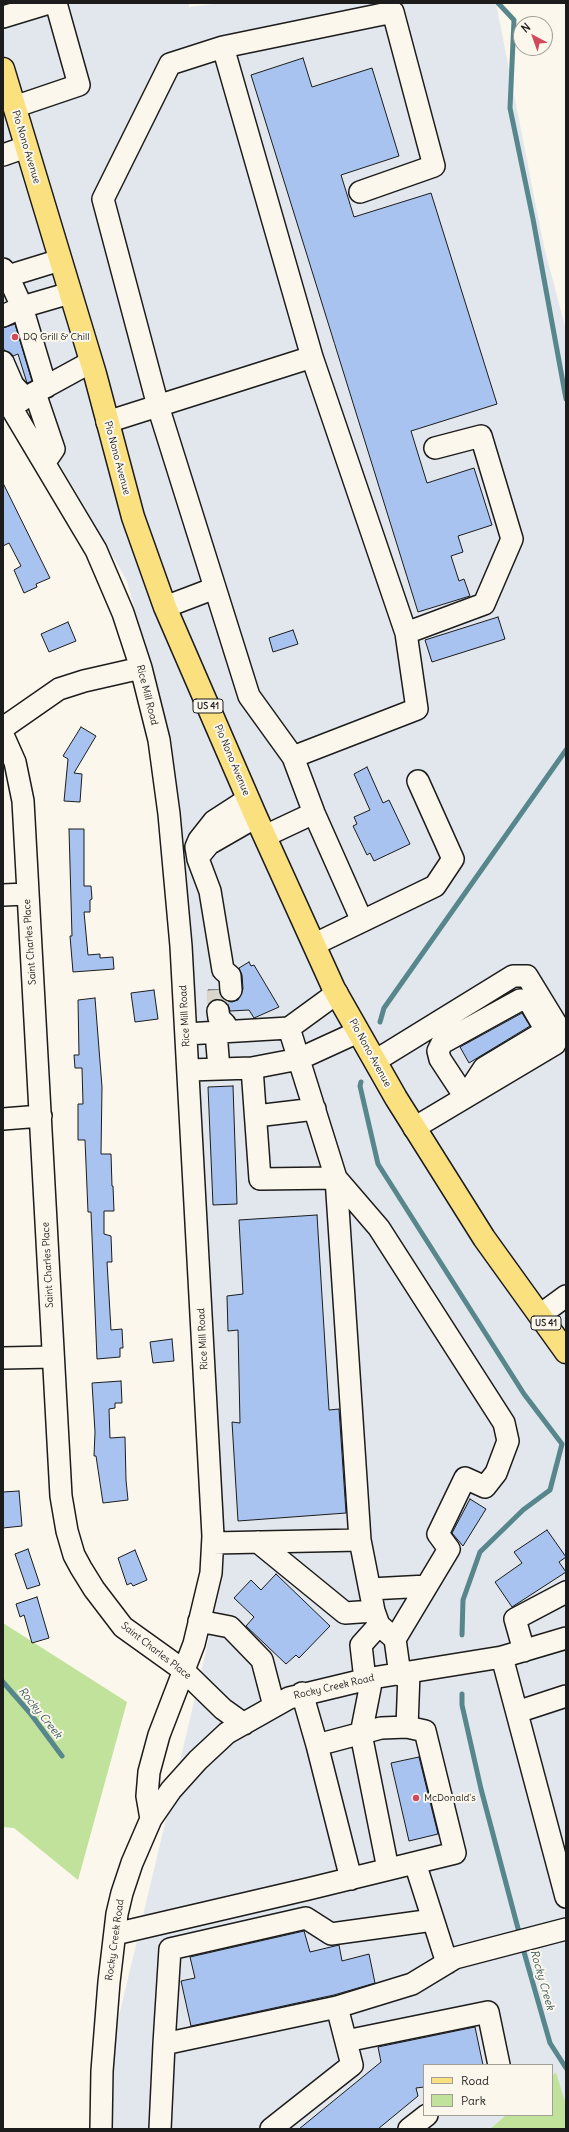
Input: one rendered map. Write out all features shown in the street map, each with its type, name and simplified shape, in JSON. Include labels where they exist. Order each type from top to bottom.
[{"type":"main road","name":"Pio Nono Avenue","points":[[3,69],[91,362],[133,517],[165,607],[257,818],[336,993],[358,1032],[414,1128],[484,1238],[566,1352]]},
{"type":"street","points":[[3,17],[49,3]]},
{"type":"street","points":[[14,107],[79,85],[56,3]]},
{"type":"street","points":[[360,192],[434,166],[394,12],[223,47],[170,64],[102,198],[158,406],[249,696],[293,757],[314,813],[362,921]]},
{"type":"street","points":[[223,47],[312,357],[406,632],[417,708],[293,757]]},
{"type":"street","points":[[3,156],[26,147]]},
{"type":"street","points":[[24,396],[22,307],[5,275],[60,260]]},
{"type":"street","points":[[3,316],[22,307],[70,293]]},
{"type":"street","points":[[107,422],[312,357]]},
{"type":"street","points":[[3,362],[13,385],[24,396],[54,450],[45,462]]},
{"type":"street","points":[[24,396],[91,362]]},
{"type":"street","name":"Rice Mill Road","points":[[24,396],[45,462],[96,550],[123,613],[141,668],[159,740],[170,814],[189,1070],[213,1543],[211,1573],[194,1644],[159,1735],[150,1772],[147,1796],[151,1819]]},
{"type":"street","points":[[406,632],[484,604],[512,539],[481,436],[435,448]]},
{"type":"street","points":[[165,607],[215,588]]},
{"type":"street","points":[[3,728],[59,689],[84,681],[141,668]]},
{"type":"street","name":"Saint Charles Place","points":[[3,735],[15,762],[23,801],[61,1496],[67,1531],[74,1555],[94,1589],[123,1627],[183,1670],[224,1709],[244,1724]]},
{"type":"street","points":[[314,944],[435,886],[453,859],[418,781]]},
{"type":"street","points":[[224,990],[216,978],[223,970],[210,892],[198,859],[196,847],[214,821],[314,813]]},
{"type":"street","points":[[177,898],[210,892]]},
{"type":"street","points":[[3,896],[27,894]]},
{"type":"street","points":[[375,1061],[513,976],[527,976],[560,1030],[556,1044],[414,1128]]},
{"type":"street","points":[[186,1034],[223,1020],[289,1028],[336,993]]},
{"type":"street","points":[[520,1000],[529,1001],[544,1027],[539,1035],[484,1068],[465,1097],[440,1059],[438,1051],[442,1043],[520,1000]]},
{"type":"street","points":[[219,1069],[223,1020]]},
{"type":"street","points":[[289,1028],[336,1178],[360,1540],[376,1618],[395,1639],[404,1674],[407,1727]]},
{"type":"street","points":[[189,1070],[252,1068],[299,1059],[358,1032]]},
{"type":"street","points":[[424,1032],[442,1043]]},
{"type":"street","points":[[252,1068],[260,1179],[336,1178]]},
{"type":"street","points":[[256,1116],[315,1109]]},
{"type":"street","points":[[3,1119],[40,1116]]},
{"type":"street","points":[[336,1178],[379,1228],[504,1423],[508,1441],[496,1473],[485,1488],[465,1478],[438,1534],[450,1549],[395,1639]]},
{"type":"street","points":[[540,1315],[566,1296]]},
{"type":"street","points":[[3,1358],[53,1358]]},
{"type":"street","points":[[213,1543],[360,1540]]},
{"type":"street","points":[[258,1542],[345,1613],[376,1618]]},
{"type":"street","points":[[370,1589],[427,1586]]},
{"type":"street","points":[[524,1651],[515,1618],[564,1597]]},
{"type":"street","points":[[376,1618],[361,1645],[369,1679],[361,1734],[388,1870]]},
{"type":"street","points":[[199,1621],[230,1628],[262,1660],[274,1706]]},
{"type":"street","name":"Rocky Creek Road","points":[[101,2129],[102,2071],[117,1914],[132,1863],[151,1819],[171,1790],[198,1760],[228,1733],[274,1706],[302,1693],[369,1679],[502,1657],[566,1638]]},
{"type":"street","points":[[502,1657],[566,1897]]},
{"type":"street","points":[[302,1693],[317,1745],[351,1879]]},
{"type":"street","points":[[517,1712],[566,1696]]},
{"type":"street","points":[[115,1934],[455,1853],[425,1731],[407,1727],[382,1728],[317,1745]]},
{"type":"street","points":[[415,1863],[447,1963]]},
{"type":"street","points":[[160,2129],[170,1949],[306,1918],[331,1934],[433,1920]]},
{"type":"street","points":[[164,2044],[337,2008],[412,1984],[455,1958],[566,1929]]},
{"type":"street","points":[[271,2129],[352,2065],[337,2008]]},
{"type":"street","points":[[346,2041],[488,2012],[499,2064]]},
{"type":"street","points":[[409,2129],[426,2116]]},
{"type":"shaded area","points":[[3,3],[189,3],[189,7],[221,3],[496,3],[544,247],[566,330],[566,2105],[556,2072],[553,2075],[553,2064],[423,2064],[423,2116],[505,2116],[490,2129],[92,2129],[204,1660],[224,1563],[197,1099],[171,744],[127,581],[75,490],[3,370]]},
{"type":"green space","points":[[3,1623],[127,1702],[78,1880],[14,1828],[3,1827]]},
{"type":"green space","points":[[556,2072],[566,2105],[566,2129],[490,2129],[505,2116],[553,2116],[553,2075]]},
{"type":"building","points":[[303,58],[312,87],[372,68],[399,156],[341,175],[354,217],[431,193],[497,404],[411,431],[427,483],[474,468],[492,525],[458,536],[463,552],[451,556],[459,581],[464,579],[470,596],[418,612],[251,75]]},
{"type":"building","points":[[15,324],[32,381],[27,383],[18,354],[13,356],[4,350],[3,346],[3,328]]},
{"type":"building","points":[[3,483],[50,578],[36,584],[37,587],[24,593],[14,570],[21,566],[9,543],[3,546]]},
{"type":"building","points":[[498,617],[505,639],[432,662],[425,640]]},
{"type":"building","points":[[68,622],[76,641],[49,652],[41,634]]},
{"type":"building","points":[[293,630],[298,644],[273,652],[269,638]]},
{"type":"building","points":[[81,727],[96,736],[74,773],[82,774],[80,802],[64,801],[68,759],[63,756]]},
{"type":"building","points":[[367,767],[383,803],[389,800],[410,844],[374,861],[370,853],[367,855],[353,826],[357,824],[354,817],[370,810],[354,774]]},
{"type":"building","points":[[69,829],[84,829],[84,886],[91,886],[92,899],[90,900],[90,912],[84,912],[88,955],[100,954],[100,958],[113,957],[114,969],[73,972],[70,936],[72,936]]},
{"type":"building","points":[[249,962],[251,966],[254,965],[279,1007],[254,1018],[249,1010],[230,1011],[228,1004],[222,1000],[216,999],[209,1004],[208,990],[219,990],[221,996],[226,1001],[232,1002],[238,1000],[243,989],[242,975],[239,968]]},
{"type":"building","points":[[154,990],[158,1019],[135,1022],[131,993]]},
{"type":"building","points":[[95,998],[102,1087],[101,1154],[111,1154],[113,1186],[114,1211],[104,1211],[104,1234],[111,1236],[112,1262],[107,1262],[111,1330],[122,1329],[123,1348],[120,1348],[120,1357],[97,1359],[91,1212],[88,1212],[85,1140],[78,1140],[78,1104],[83,1104],[82,1068],[75,1068],[74,1055],[79,1055],[78,1000]]},
{"type":"building","points":[[522,1013],[530,1026],[469,1063],[460,1047]]},
{"type":"building","points":[[233,1086],[237,1204],[213,1205],[208,1087]]},
{"type":"building","points":[[317,1215],[329,1410],[339,1409],[346,1513],[238,1521],[232,1422],[240,1423],[238,1330],[228,1331],[227,1296],[243,1294],[239,1220]]},
{"type":"building","points":[[172,1339],[174,1361],[153,1363],[150,1342]]},
{"type":"building","points":[[121,1381],[122,1403],[115,1403],[115,1408],[109,1409],[110,1438],[125,1437],[128,1500],[103,1503],[96,1456],[94,1456],[95,1432],[92,1383]]},
{"type":"building","points":[[19,1491],[22,1526],[3,1528],[3,1492]]},
{"type":"building","points":[[470,1499],[486,1509],[463,1546],[452,1533]]},
{"type":"building","points":[[547,1530],[566,1557],[559,1562],[566,1572],[512,1607],[495,1582],[522,1563],[514,1552]]},
{"type":"building","points":[[28,1549],[40,1585],[27,1589],[15,1554]]},
{"type":"building","points":[[135,1550],[147,1580],[133,1586],[131,1583],[127,1585],[118,1558]]},
{"type":"building","points":[[276,1574],[330,1626],[299,1658],[296,1655],[286,1664],[246,1626],[254,1617],[234,1598],[251,1580],[261,1590]]},
{"type":"building","points":[[37,1597],[49,1638],[32,1643],[24,1615],[20,1617],[16,1604]]},
{"type":"building","name":"McDonald's","points":[[419,1757],[438,1834],[409,1841],[391,1763]]},
{"type":"building","points":[[304,1931],[310,1952],[339,1945],[342,1961],[369,1954],[375,1983],[334,1995],[191,2026],[181,1981],[195,1978],[190,1957]]},
{"type":"building","points":[[475,2027],[483,2064],[423,2064],[423,2087],[416,2088],[418,2096],[378,2129],[299,2129],[381,2062],[378,2047]]},
{"type":"waterway","points":[[498,3],[514,20],[510,108],[533,219],[566,399]]},
{"type":"waterway","points":[[380,1022],[384,1008],[566,750]]},
{"type":"waterway","points":[[361,1082],[360,1086],[378,1164],[524,1394],[562,1444],[550,1490],[523,1510],[480,1552],[463,1600],[462,1635]]},
{"type":"waterway","name":"Rocky Creek","points":[[3,1682],[30,1713],[62,1756]]},
{"type":"waterway","points":[[462,1694],[462,1705],[481,1789],[520,1936]]},
{"type":"waterway","name":"Rocky Creek","points":[[522,1945],[550,2043],[566,2068]]},
{"type":"tunnel","points":[[217,990],[218,1011]]},
{"type":"place","name":"DQ Grill & Chill","points":[[15,337]]},
{"type":"place","name":"McDonald's","points":[[416,1798]]}]
